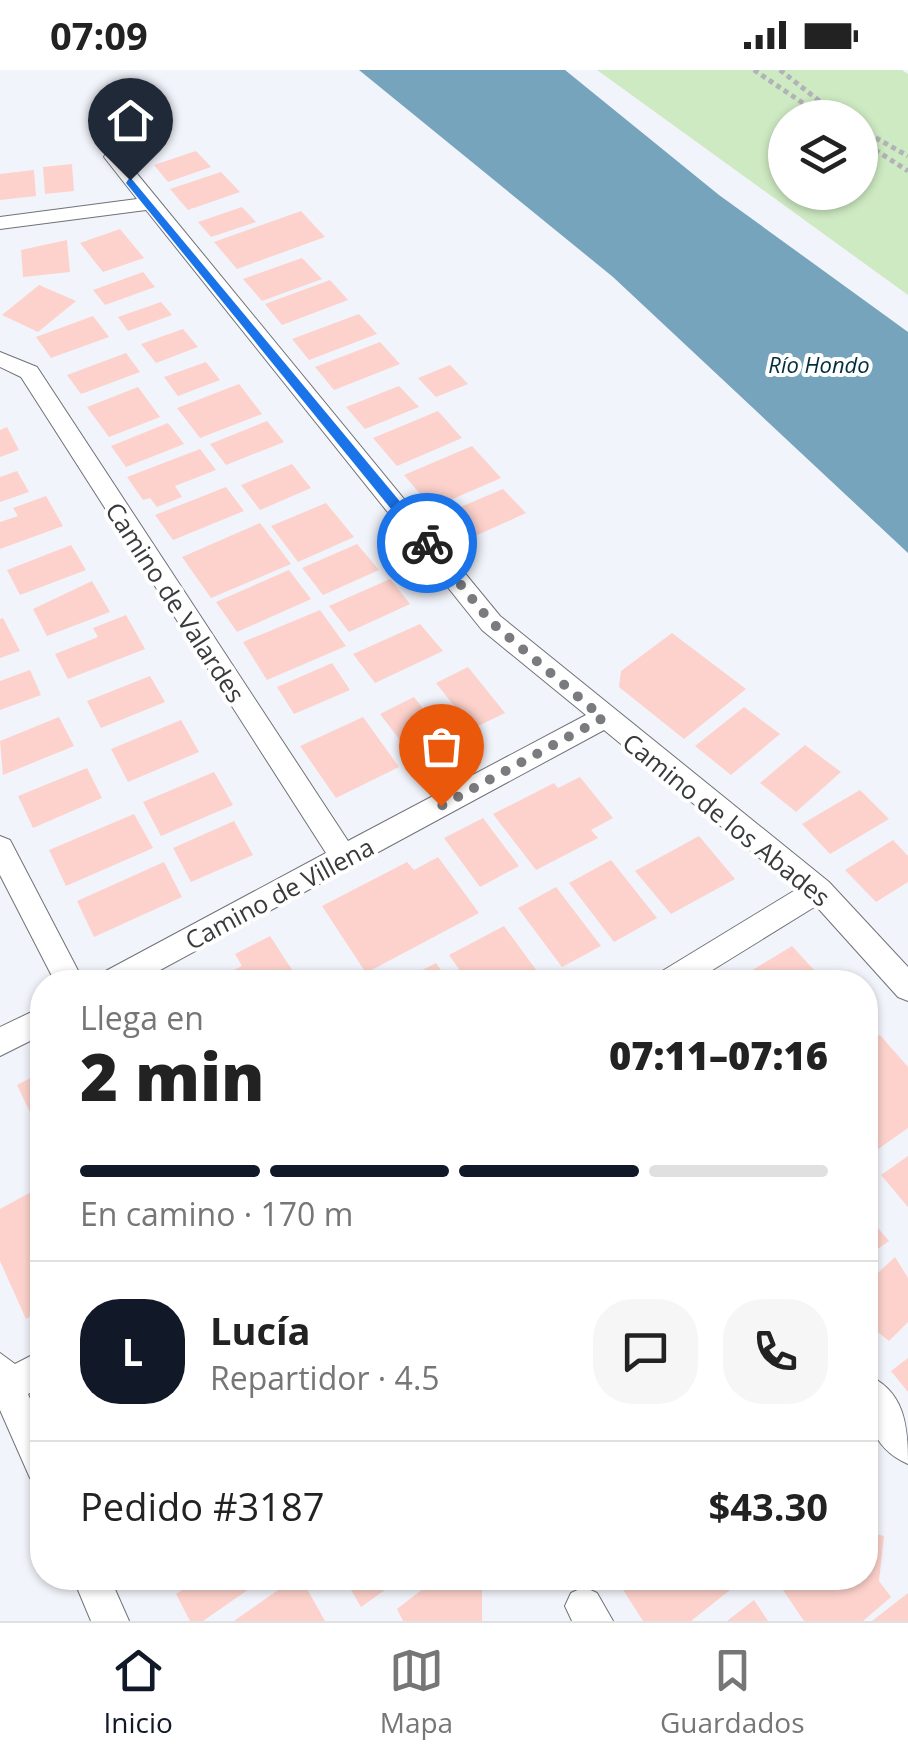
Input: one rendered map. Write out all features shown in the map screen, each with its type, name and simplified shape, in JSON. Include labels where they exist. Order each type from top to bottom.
[{"type":"street","name":"Camino de los Abades","points":[[113,157],[491,622],[603,718],[818,890],[908,988]]},
{"type":"street","points":[[0,223],[148,204]]},
{"type":"street","name":"Camino de Valardes","points":[[0,359],[29,372],[344,858]]},
{"type":"street","name":"Camino de Villena","points":[[134,970],[603,718]]},
{"type":"street","points":[[0,848],[64,970]]},
{"type":"street","points":[[688,970],[818,890]]},
{"type":"street","points":[[0,1042],[30,1026]]},
{"type":"street","points":[[30,1372],[3,1383],[30,1440]]},
{"type":"street","points":[[878,1408],[908,1446]]},
{"type":"street","points":[[96,1590],[110,1621]]},
{"type":"path","points":[[754,70],[798,100]]},
{"type":"path","points":[[780,70],[818,100]]},
{"type":"path","points":[[878,139],[908,156]]},
{"type":"path","points":[[878,152],[908,172]]},
{"type":"green space","points":[[597,70],[902,70],[908,74],[908,295],[791,210],[878,210],[878,100],[768,100],[768,194]]},
{"type":"water","name":"Río Hondo","points":[[359,70],[565,70],[719,195],[908,332],[908,553],[613,277]]},
{"type":"building","points":[[196,151],[211,167],[168,182],[154,165]]},
{"type":"building","points":[[72,164],[74,191],[45,194],[43,167]]},
{"type":"building","points":[[34,170],[36,196],[0,200],[0,174]]},
{"type":"building","points":[[221,172],[240,192],[188,210],[170,189]]},
{"type":"building","points":[[242,207],[256,222],[211,237],[198,222]]},
{"type":"building","points":[[301,211],[325,237],[237,269],[214,242]]},
{"type":"building","points":[[120,229],[144,258],[103,272],[80,243]]},
{"type":"building","points":[[67,240],[70,272],[23,277],[21,250]]},
{"type":"building","points":[[302,258],[322,279],[262,301],[243,279]]},
{"type":"building","points":[[143,272],[155,287],[105,305],[93,290]]},
{"type":"building","points":[[330,280],[348,300],[282,325],[265,304]]},
{"type":"building","points":[[39,285],[76,301],[38,332],[2,315]]},
{"type":"building","points":[[161,302],[172,315],[128,331],[118,317]]},
{"type":"building","points":[[359,314],[377,334],[309,360],[292,339]]},
{"type":"building","points":[[93,316],[109,337],[51,358],[36,337]]},
{"type":"building","points":[[183,329],[198,347],[156,363],[141,344]]},
{"type":"building","points":[[380,342],[400,364],[334,390],[315,367]]},
{"type":"building","points":[[126,353],[140,372],[81,394],[67,375]]},
{"type":"building","points":[[206,362],[220,380],[178,396],[164,377]]},
{"type":"building","points":[[450,365],[468,384],[436,397],[418,378]]},
{"type":"building","points":[[239,384],[262,414],[200,438],[177,408]]},
{"type":"building","points":[[399,386],[419,407],[365,429],[346,407]]},
{"type":"building","points":[[138,387],[160,417],[109,437],[87,407]]},
{"type":"building","points":[[438,411],[462,438],[397,466],[373,438]]},
{"type":"building","points":[[267,421],[284,442],[226,465],[210,444]]},
{"type":"building","points":[[168,423],[184,444],[126,467],[111,446]]},
{"type":"building","points":[[7,427],[19,450],[0,457],[0,430]]},
{"type":"building","points":[[472,446],[501,478],[432,508],[404,475]]},
{"type":"building","points":[[200,449],[216,470],[175,486],[182,497],[157,507],[150,498],[143,500],[127,477]]},
{"type":"building","points":[[292,464],[311,488],[260,510],[241,485]]},
{"type":"building","points":[[17,471],[29,492],[0,502],[0,477]]},
{"type":"building","points":[[226,487],[244,511],[173,540],[155,515]]},
{"type":"building","points":[[503,489],[526,513],[473,537],[451,511]]},
{"type":"building","points":[[46,496],[63,526],[0,549],[0,522],[18,516],[13,508]]},
{"type":"building","points":[[326,503],[354,537],[298,562],[271,526]]},
{"type":"building","points":[[260,523],[291,564],[211,598],[182,557]]},
{"type":"building","points":[[357,544],[379,570],[323,595],[302,568]]},
{"type":"building","points":[[71,545],[86,570],[20,595],[7,570]]},
{"type":"building","points":[[289,570],[311,599],[237,632],[216,602]]},
{"type":"building","points":[[390,579],[410,604],[349,632],[329,606]]},
{"type":"building","points":[[92,581],[110,612],[47,636],[33,609]]},
{"type":"building","points":[[320,610],[346,646],[267,680],[243,642]]},
{"type":"building","points":[[126,615],[145,649],[68,679],[55,654],[98,637],[93,628]]},
{"type":"building","points":[[3,618],[20,651],[0,658],[0,619]]},
{"type":"building","points":[[420,624],[443,651],[375,683],[353,654]]},
{"type":"building","points":[[672,633],[746,689],[684,739],[619,687],[621,671]]},
{"type":"building","points":[[332,663],[350,690],[294,714],[277,687]]},
{"type":"building","points":[[468,667],[505,713],[472,729],[436,683]]},
{"type":"building","points":[[30,670],[41,695],[0,710],[0,681]]},
{"type":"building","points":[[150,676],[165,702],[101,728],[87,701]]},
{"type":"building","points":[[414,697],[446,739],[412,756],[380,714]]},
{"type":"building","points":[[744,707],[780,734],[731,775],[695,746]]},
{"type":"building","points":[[59,717],[74,746],[3,775],[0,741]]},
{"type":"building","points":[[363,717],[399,767],[336,798],[300,746]]},
{"type":"building","points":[[181,720],[199,752],[128,782],[111,749]]},
{"type":"building","points":[[805,745],[841,772],[796,812],[760,783]]},
{"type":"building","points":[[87,768],[102,798],[33,828],[18,796]]},
{"type":"building","points":[[214,772],[233,805],[161,836],[143,802]]},
{"type":"building","points":[[580,777],[613,818],[591,830],[598,838],[536,870],[493,814],[554,783],[558,788]]},
{"type":"building","points":[[860,790],[889,819],[830,854],[802,824]]},
{"type":"building","points":[[134,814],[153,848],[66,886],[49,850]]},
{"type":"building","points":[[483,818],[519,866],[480,887],[444,838]]},
{"type":"building","points":[[234,821],[253,855],[191,882],[173,848]]},
{"type":"building","points":[[699,836],[735,879],[671,914],[635,871]]},
{"type":"building","points":[[893,840],[908,856],[908,882],[876,902],[845,870]]},
{"type":"building","points":[[438,857],[479,913],[372,970],[364,970],[322,906],[407,862],[414,870]]},
{"type":"building","points":[[611,860],[657,918],[614,942],[569,883]]},
{"type":"building","points":[[164,862],[182,897],[94,937],[77,901]]},
{"type":"building","points":[[556,887],[601,946],[562,967],[518,908]]},
{"type":"building","points":[[504,926],[536,970],[460,970],[449,955]]},
{"type":"building","points":[[270,936],[292,970],[234,970],[242,966],[235,954]]},
{"type":"building","points":[[792,946],[814,970],[753,970]]},
{"type":"building","points":[[436,963],[441,970],[422,970]]},
{"type":"building","points":[[878,1036],[908,1067],[908,1128],[878,1149]]},
{"type":"building","points":[[30,1078],[30,1112],[17,1085]]},
{"type":"building","points":[[908,1156],[908,1207],[881,1175]]},
{"type":"building","points":[[30,1193],[30,1316],[26,1319],[0,1261],[0,1209]]},
{"type":"building","points":[[878,1228],[889,1241],[878,1249]]},
{"type":"building","points":[[895,1257],[908,1278],[908,1322],[889,1341],[878,1332],[878,1273]]},
{"type":"building","points":[[908,1358],[908,1392],[891,1371]]},
{"type":"building","points":[[878,1534],[884,1536],[879,1581],[891,1597],[863,1621],[804,1621],[783,1590],[878,1590]]},
{"type":"building","points":[[182,1590],[248,1590],[203,1621],[190,1621],[176,1594]]},
{"type":"building","points":[[278,1590],[308,1590],[325,1621],[234,1621]]},
{"type":"building","points":[[351,1590],[385,1590],[361,1607]]},
{"type":"building","points":[[422,1590],[482,1590],[482,1621],[403,1621],[397,1609]]},
{"type":"building","points":[[623,1590],[730,1590],[691,1621],[643,1621]]},
{"type":"building","points":[[908,1593],[908,1621],[872,1621]]},
{"type":"building","points":[[754,1600],[768,1621],[727,1621]]},
{"type":"way so far","points":[[427,543],[491,622],[603,718],[441,806]]},
{"type":"route","points":[[130,180],[427,543]]}]
